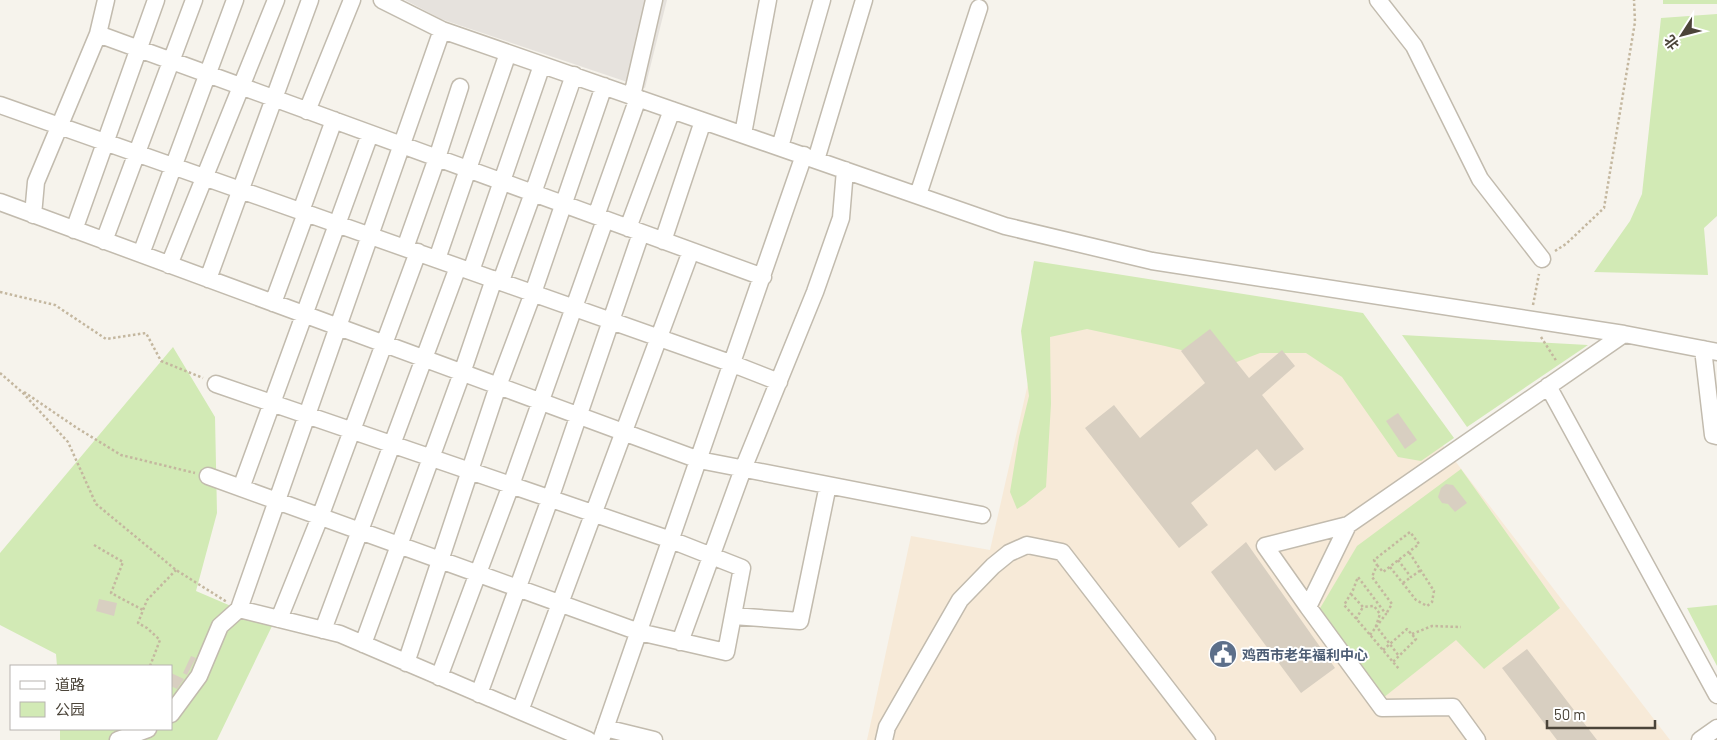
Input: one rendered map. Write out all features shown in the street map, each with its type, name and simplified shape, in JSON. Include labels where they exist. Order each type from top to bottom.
[{"type":"street","points":[[33,215],[36,182],[98,34],[106,0]]},
{"type":"street","points":[[74,230],[156,0]]},
{"type":"street","points":[[104,241],[194,0]]},
{"type":"street","points":[[141,254],[235,0]]},
{"type":"street","points":[[170,265],[276,0]]},
{"type":"street","points":[[208,279],[310,0]]},
{"type":"street","points":[[307,111],[352,0]]},
{"type":"street","points":[[382,0],[442,30],[1005,226],[1152,261],[1530,319],[1710,350],[1713,435],[1717,436]]},
{"type":"street","points":[[439,677],[511,485],[574,308],[635,97],[654,0]]},
{"type":"street","points":[[743,134],[768,0]]},
{"type":"street","points":[[780,147],[822,0]]},
{"type":"street","points":[[654,740],[603,734],[732,364],[763,277],[810,157],[864,0]]},
{"type":"street","points":[[1378,0],[1414,46],[1480,179],[1542,259]]},
{"type":"street","points":[[918,195],[979,8]]},
{"type":"street","points":[[172,713],[199,676],[220,626],[239,609],[442,30]]},
{"type":"street","points":[[98,34],[763,277]]},
{"type":"street","points":[[437,259],[508,53]]},
{"type":"street","points":[[323,630],[424,358],[502,182],[542,65]]},
{"type":"street","points":[[363,644],[462,372],[533,193],[574,75]]},
{"type":"street","points":[[279,619],[320,517],[383,343],[460,86]]},
{"type":"street","points":[[406,663],[498,386],[533,293],[604,86]]},
{"type":"street","points":[[0,105],[498,280],[779,382]]},
{"type":"street","points":[[479,694],[550,499],[611,321],[635,230],[672,110]]},
{"type":"street","points":[[272,303],[334,120]]},
{"type":"street","points":[[663,240],[703,121]]},
{"type":"street","points":[[241,488],[370,134]]},
{"type":"street","points":[[680,642],[743,468],[815,292],[841,218],[846,170]]},
{"type":"street","points":[[0,202],[699,460],[982,515]]},
{"type":"street","points":[[520,711],[691,251]]},
{"type":"street","points":[[1476,740],[1453,707],[1382,708],[1265,546],[1348,525],[1624,334]]},
{"type":"street","points":[[208,476],[639,632],[726,652],[742,568],[671,540],[216,384]]},
{"type":"street","points":[[1548,386],[1717,695]]},
{"type":"street","points":[[733,616],[800,621],[828,485]]},
{"type":"street","points":[[1308,607],[1348,525]]},
{"type":"street","points":[[884,740],[887,728],[960,600],[993,566],[1009,553],[1027,545],[1062,552],[1207,740]]},
{"type":"street","points":[[239,609],[340,634],[588,740]]},
{"type":"street","points":[[1700,740],[1717,728]]},
{"type":"street","points":[[118,740],[145,730]]},
{"type":"path","points":[[1564,374],[1530,319],[1542,259],[1566,244],[1604,208],[1635,22],[1634,0]]},
{"type":"path","points":[[0,292],[55,305],[106,339],[146,333],[161,361],[216,384]]},
{"type":"path","points":[[0,373],[77,428],[121,455],[208,476]]},
{"type":"path","points":[[14,384],[68,442],[96,504],[176,570],[239,609]]},
{"type":"path","points":[[1410,532],[1419,544],[1409,552],[1384,572],[1374,560],[1410,532]]},
{"type":"path","points":[[94,545],[123,562],[111,593],[143,610]]},
{"type":"path","points":[[1390,567],[1416,600],[1427,606],[1432,602],[1434,591],[1409,552]]},
{"type":"path","points":[[1398,560],[1412,577]]},
{"type":"path","points":[[1370,635],[1392,604],[1372,577],[1377,565]]},
{"type":"path","points":[[150,665],[160,640],[148,628],[138,623],[147,600],[176,570]]},
{"type":"path","points":[[1403,583],[1421,570]]},
{"type":"path","points":[[1386,614],[1358,577],[1344,605],[1399,669]]},
{"type":"path","points":[[1351,594],[1363,607]]},
{"type":"path","points":[[1363,607],[1379,605]]},
{"type":"path","points":[[1374,606],[1380,614],[1376,626]]},
{"type":"path","points":[[1356,619],[1363,607]]},
{"type":"path","points":[[1376,626],[1399,656]]},
{"type":"path","points":[[1412,634],[1432,626],[1460,626]]},
{"type":"path","points":[[1383,650],[1407,629],[1412,634],[1416,639],[1393,662]]},
{"type":"shaded area","points":[[405,0],[667,0],[645,88],[441,19]]},
{"type":"shaded area","points":[[1050,287],[1355,331],[1670,740],[867,740],[911,536],[990,550]]},
{"type":"green space","points":[[1663,0],[1717,0],[1717,4],[1663,4]]},
{"type":"green space","points":[[1717,14],[1717,216],[1704,228],[1708,275],[1594,272],[1630,221],[1642,194],[1661,18]]},
{"type":"green space","points":[[1034,261],[1363,313],[1454,438],[1421,461],[1398,457],[1342,377],[1306,353],[1260,353],[1234,363],[1087,329],[1050,337],[1051,404],[1046,487],[1017,509],[1010,492],[1019,437],[1029,396],[1021,331]]},
{"type":"green space","points":[[1402,335],[1588,345],[1467,427]]},
{"type":"green space","points":[[173,347],[215,417],[217,513],[196,591],[273,624],[217,740],[60,740],[60,730],[172,730],[172,665],[57,665],[56,654],[0,625],[0,553]]},
{"type":"green space","points":[[1461,469],[1560,608],[1484,669],[1456,640],[1383,698],[1319,610],[1357,546]]},
{"type":"green space","points":[[1717,605],[1717,666],[1687,608]]},
{"type":"building","points":[[1210,329],[1249,378],[1282,350],[1295,366],[1262,395],[1304,449],[1275,471],[1257,449],[1191,503],[1208,525],[1179,548],[1085,428],[1114,405],[1140,438],[1205,383],[1181,351]]},
{"type":"building","points":[[1398,413],[1417,440],[1405,449],[1386,421]]},
{"type":"building","points":[[1446,484],[1453,485],[1467,503],[1455,512],[1448,504],[1442,503],[1438,497],[1441,488]]},
{"type":"building","points":[[1246,542],[1335,668],[1301,693],[1211,572]]},
{"type":"building","points":[[99,599],[117,603],[114,616],[96,611]]},
{"type":"building","points":[[1527,649],[1597,740],[1557,740],[1502,668]]},
{"type":"building","points":[[191,656],[196,658],[187,675],[183,673]]},
{"type":"building","points":[[172,673],[184,679],[177,689],[172,686]]},
{"type":"place","name":"鸡西市老年福利中心","points":[[1223,654]]}]
